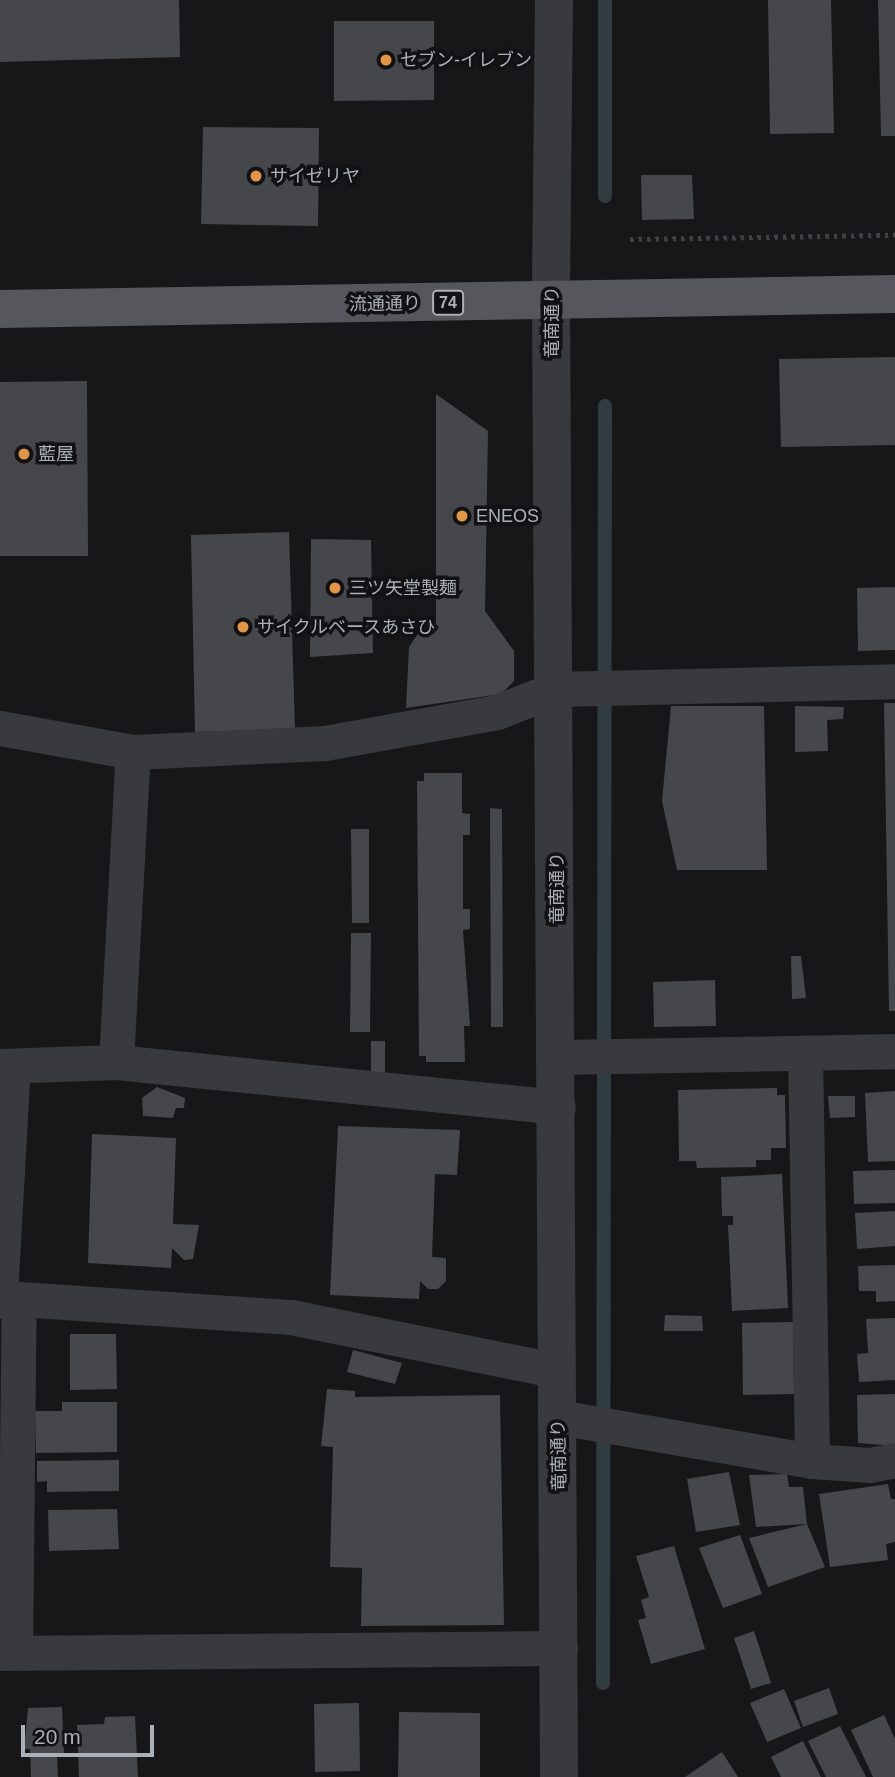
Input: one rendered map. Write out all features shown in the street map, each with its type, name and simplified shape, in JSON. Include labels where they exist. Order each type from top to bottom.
[{"type":"main road","name":"流通通り","points":[[0,309],[551,302],[895,294]]},
{"type":"street","name":"竜南通り","points":[[554,0],[551,302],[558,1057],[561,1648],[559,1777]]},
{"type":"street","points":[[0,728],[133,752],[325,743],[497,712],[555,689],[895,681]]},
{"type":"street","points":[[116,1062],[133,752]]},
{"type":"street","points":[[558,1057],[895,1051]]},
{"type":"street","points":[[805,1053],[812,1461]]},
{"type":"street","points":[[558,1107],[116,1062],[7,1066],[7,1653],[561,1648]]},
{"type":"street","points":[[6,1299],[291,1317],[558,1371]]},
{"type":"street","points":[[558,1417],[812,1461],[870,1465],[895,1460]]},
{"type":"path","points":[[630,239],[895,235]]},
{"type":"building","points":[[0,0],[179,0],[180,57],[0,62]]},
{"type":"building","points":[[768,0],[831,0],[834,133],[770,134]]},
{"type":"building","points":[[878,0],[895,0],[895,136],[881,136]]},
{"type":"building","points":[[334,21],[434,21],[434,100],[334,101]]},
{"type":"building","points":[[203,127],[319,128],[318,226],[201,224]]},
{"type":"building","points":[[641,175],[692,175],[694,219],[642,220]]},
{"type":"building","points":[[895,357],[895,445],[781,447],[779,359]]},
{"type":"building","points":[[87,381],[88,556],[0,556],[0,382]]},
{"type":"building","points":[[436,394],[488,431],[485,611],[514,651],[514,681],[501,694],[406,708],[409,647],[419,632],[436,631]]},
{"type":"building","points":[[289,532],[295,729],[195,732],[191,535]]},
{"type":"building","points":[[311,539],[371,540],[373,653],[310,657]]},
{"type":"building","points":[[895,587],[895,650],[858,651],[857,588]]},
{"type":"building","points":[[884,703],[895,703],[895,1011],[889,1011]]},
{"type":"building","points":[[671,706],[764,706],[767,870],[677,870],[662,801]]},
{"type":"building","points":[[795,706],[844,707],[843,719],[827,720],[828,751],[795,752]]},
{"type":"building","points":[[424,773],[462,773],[462,813],[470,814],[470,835],[463,835],[463,909],[470,909],[470,929],[463,930],[470,1026],[464,1026],[465,1062],[426,1062],[426,1056],[419,1056],[417,781],[424,781]]},
{"type":"building","points":[[490,808],[502,809],[503,1027],[491,1027]]},
{"type":"building","points":[[351,829],[369,829],[369,923],[352,923]]},
{"type":"building","points":[[351,933],[371,933],[370,1032],[350,1032]]},
{"type":"building","points":[[791,956],[801,956],[806,998],[792,999]]},
{"type":"building","points":[[715,980],[716,1026],[654,1027],[653,982]]},
{"type":"building","points":[[371,1041],[385,1041],[385,1074],[371,1074]]},
{"type":"building","points":[[157,1087],[185,1098],[184,1108],[176,1108],[173,1118],[143,1116],[142,1098]]},
{"type":"building","points":[[777,1088],[777,1095],[785,1095],[786,1148],[771,1148],[771,1160],[756,1160],[756,1167],[697,1168],[696,1161],[679,1161],[678,1090]]},
{"type":"building","points":[[895,1091],[895,1161],[868,1162],[865,1093]]},
{"type":"building","points":[[828,1096],[855,1096],[855,1117],[830,1118]]},
{"type":"building","points":[[338,1126],[460,1130],[457,1175],[435,1174],[432,1257],[446,1258],[446,1281],[438,1289],[428,1289],[420,1281],[419,1299],[330,1295]]},
{"type":"building","points":[[92,1134],[176,1138],[173,1224],[199,1225],[193,1259],[184,1260],[172,1248],[171,1268],[88,1263]]},
{"type":"building","points":[[895,1170],[895,1203],[854,1204],[853,1171]]},
{"type":"building","points":[[782,1174],[788,1308],[732,1311],[728,1225],[733,1225],[733,1216],[722,1216],[721,1177]]},
{"type":"building","points":[[895,1211],[895,1246],[857,1249],[855,1213]]},
{"type":"building","points":[[895,1265],[895,1301],[876,1302],[876,1291],[859,1291],[858,1266]]},
{"type":"building","points":[[665,1315],[702,1316],[703,1331],[664,1331]]},
{"type":"building","points":[[895,1318],[895,1380],[859,1382],[857,1354],[868,1353],[866,1319]]},
{"type":"building","points":[[793,1322],[794,1394],[743,1395],[742,1323]]},
{"type":"building","points":[[70,1334],[116,1334],[117,1389],[70,1390]]},
{"type":"building","points":[[353,1350],[402,1363],[395,1384],[347,1372]]},
{"type":"building","points":[[327,1389],[355,1391],[355,1397],[500,1395],[504,1625],[361,1626],[362,1568],[330,1567],[333,1447],[321,1446]]},
{"type":"building","points":[[895,1394],[895,1446],[858,1443],[857,1395]]},
{"type":"building","points":[[62,1402],[117,1402],[117,1452],[36,1453],[35,1411],[62,1411]]},
{"type":"building","points":[[119,1460],[119,1491],[47,1492],[47,1481],[37,1482],[37,1461]]},
{"type":"building","points":[[729,1472],[740,1525],[696,1532],[687,1479]]},
{"type":"building","points":[[787,1474],[789,1487],[803,1487],[807,1524],[756,1527],[749,1475]]},
{"type":"building","points":[[888,1484],[891,1499],[895,1499],[895,1542],[886,1544],[888,1560],[830,1567],[819,1494]]},
{"type":"building","points":[[117,1509],[119,1549],[49,1551],[48,1510]]},
{"type":"building","points":[[807,1524],[825,1567],[768,1587],[749,1538]]},
{"type":"building","points":[[740,1535],[762,1594],[723,1608],[699,1548]]},
{"type":"building","points":[[674,1546],[705,1649],[651,1664],[638,1620],[646,1618],[641,1600],[649,1597],[636,1556]]},
{"type":"building","points":[[754,1631],[771,1683],[751,1689],[734,1638]]},
{"type":"building","points":[[829,1688],[838,1714],[803,1727],[794,1701]]},
{"type":"building","points":[[784,1689],[801,1728],[767,1742],[750,1703]]},
{"type":"building","points":[[359,1703],[360,1771],[315,1772],[314,1704]]},
{"type":"building","points":[[62,1707],[64,1754],[57,1754],[58,1777],[31,1777],[30,1749],[24,1749],[28,1708]]},
{"type":"building","points":[[399,1712],[480,1713],[480,1777],[398,1777]]},
{"type":"building","points":[[884,1715],[895,1739],[895,1777],[873,1777],[851,1730]]},
{"type":"building","points":[[135,1716],[138,1777],[79,1777],[77,1725],[104,1724],[105,1717]]},
{"type":"building","points":[[840,1726],[866,1777],[826,1777],[808,1741]]},
{"type":"building","points":[[803,1741],[821,1777],[781,1777],[771,1757]]},
{"type":"building","points":[[722,1752],[738,1777],[685,1777]]},
{"type":"waterway","points":[[605,0],[605,196]]},
{"type":"waterway","points":[[603,1683],[605,406]]},
{"type":"place","name":"セブン-イレブン","points":[[386,60]]},
{"type":"place","name":"サイゼリヤ","points":[[256,176]]},
{"type":"place","name":"藍屋","points":[[24,454]]},
{"type":"place","name":"ENEOS","points":[[462,516]]},
{"type":"place","name":"三ツ矢堂製麺","points":[[335,588]]},
{"type":"place","name":"サイクルベースあさひ","points":[[243,627]]}]
